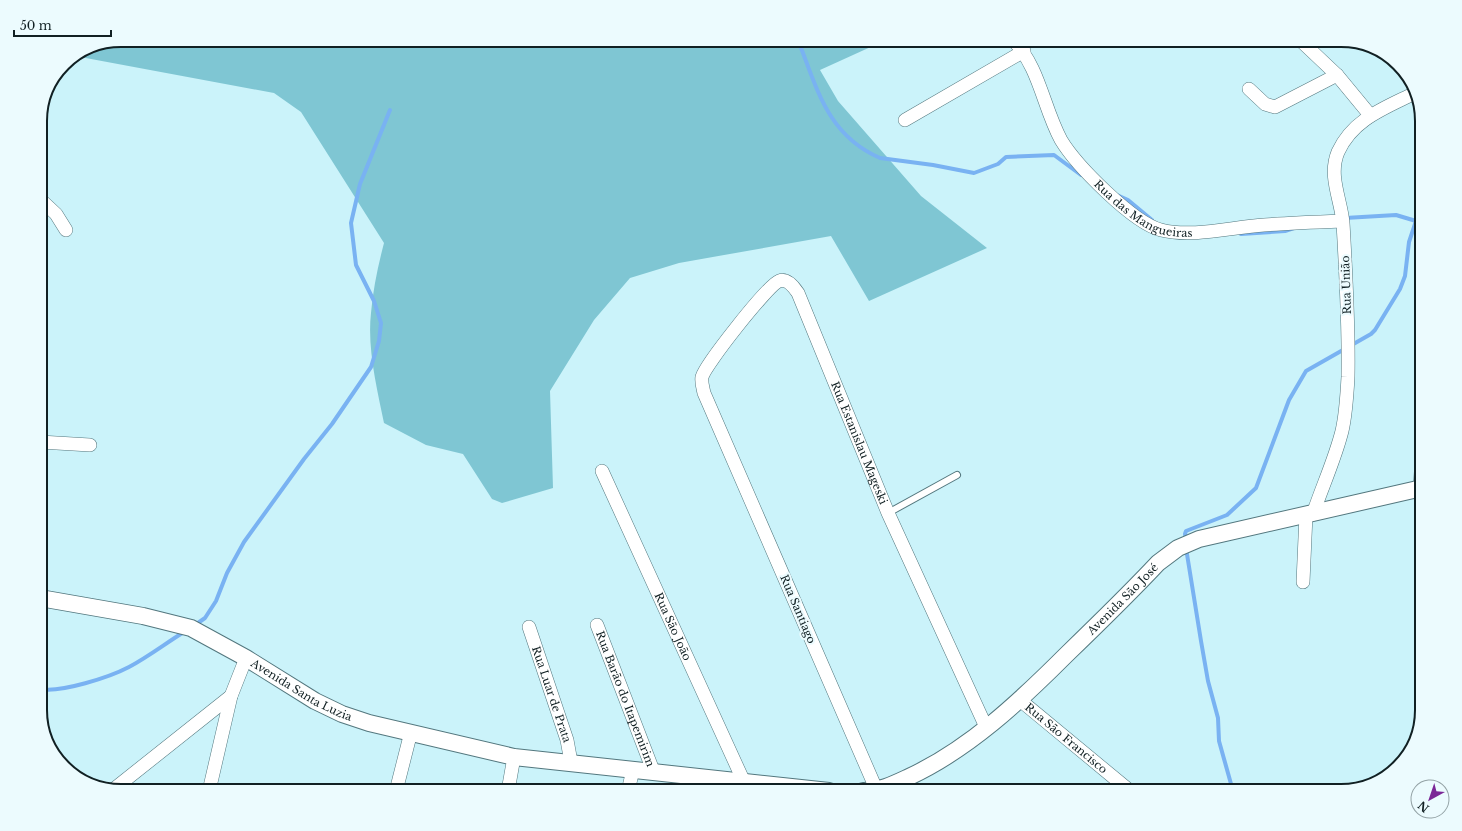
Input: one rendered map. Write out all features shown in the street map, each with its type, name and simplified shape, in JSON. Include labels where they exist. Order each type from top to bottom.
[{"type":"street","name":"Rua das Mangueiras","points":[[1020,47],[1024,51],[1034,69],[1056,131],[1067,150],[1116,201],[1150,226],[1161,230],[1185,233],[1264,225],[1342,221]]},
{"type":"street","points":[[1307,47],[1337,75],[1370,115]]},
{"type":"street","points":[[905,120],[1024,51]]},
{"type":"street","points":[[1249,90],[1265,104],[1276,107],[1337,75]]},
{"type":"street","name":"Rua União","points":[[1303,582],[1309,515],[1339,440],[1344,420],[1348,377],[1347,308],[1342,221],[1334,183],[1334,166],[1338,153],[1356,126],[1370,115],[1410,95]]},
{"type":"street","points":[[47,206],[56,214],[66,230]]},
{"type":"street","name":"Rua Estanislau Mageski","points":[[702,377],[718,351],[773,285],[778,281],[784,280],[788,282],[798,293],[888,513],[986,727]]},
{"type":"street","name":"Rua Santiago","points":[[702,377],[708,406],[719,427],[874,784]]},
{"type":"street","points":[[47,442],[90,445]]},
{"type":"street","name":"Rua São João","points":[[602,471],[750,784]]},
{"type":"street","name":"Avenida São José","points":[[900,784],[950,755],[1020,700],[1158,563],[1173,551],[1199,539],[1309,515],[1415,489]]},
{"type":"street","name":"Avenida Santa Luzia","points":[[47,599],[143,616],[190,628],[246,658],[315,701],[342,714],[369,723],[514,757],[571,762]]},
{"type":"street","name":"Rua Barão do Itapemirim","points":[[597,625],[654,773]]},
{"type":"street","name":"Rua Luar de Prata","points":[[529,627],[567,740],[571,762]]},
{"type":"street","points":[[211,784],[231,696],[246,658]]},
{"type":"street","points":[[120,784],[231,696]]},
{"type":"street","name":"Rua São Francisco","points":[[1020,700],[1122,784]]},
{"type":"street","points":[[398,784],[412,732]]},
{"type":"street","points":[[509,784],[514,757]]},
{"type":"street","points":[[571,762],[736,784]]},
{"type":"street","points":[[630,784],[633,770]]},
{"type":"lane","points":[[888,513],[958,475]]},
{"type":"shaded area","points":[[116,47],[871,47],[820,70],[838,101],[921,196],[987,248],[869,301],[831,236],[679,263],[630,278],[594,320],[550,391],[553,488],[502,503],[492,499],[463,454],[426,445],[384,423],[373,368],[370,326],[374,286],[384,243],[301,112],[274,93],[83,57],[106,48]]},
{"type":"waterway","points":[[801,47],[818,92],[836,123],[848,137],[862,148],[880,158],[933,165],[974,173],[998,164],[1006,157],[1054,155],[1081,175]]},
{"type":"waterway","points":[[195,625],[205,618],[216,601],[227,573],[244,542],[304,459],[332,424],[371,367],[379,341],[381,323],[374,301],[356,265],[351,223],[360,184],[390,110]]},
{"type":"waterway","points":[[1117,195],[1128,200],[1152,220]]},
{"type":"waterway","points":[[1345,218],[1396,215],[1415,221]]},
{"type":"waterway","points":[[1186,541],[1186,531],[1227,515],[1256,488],[1289,400],[1306,371],[1371,334],[1375,330],[1400,289],[1405,276],[1409,242],[1415,224]]},
{"type":"waterway","points":[[1241,234],[1285,231],[1294,228]]},
{"type":"waterway","points":[[1186,548],[1208,681],[1218,718],[1219,741],[1231,784]]},
{"type":"waterway","points":[[47,690],[60,689],[85,683],[121,671],[184,632]]}]
